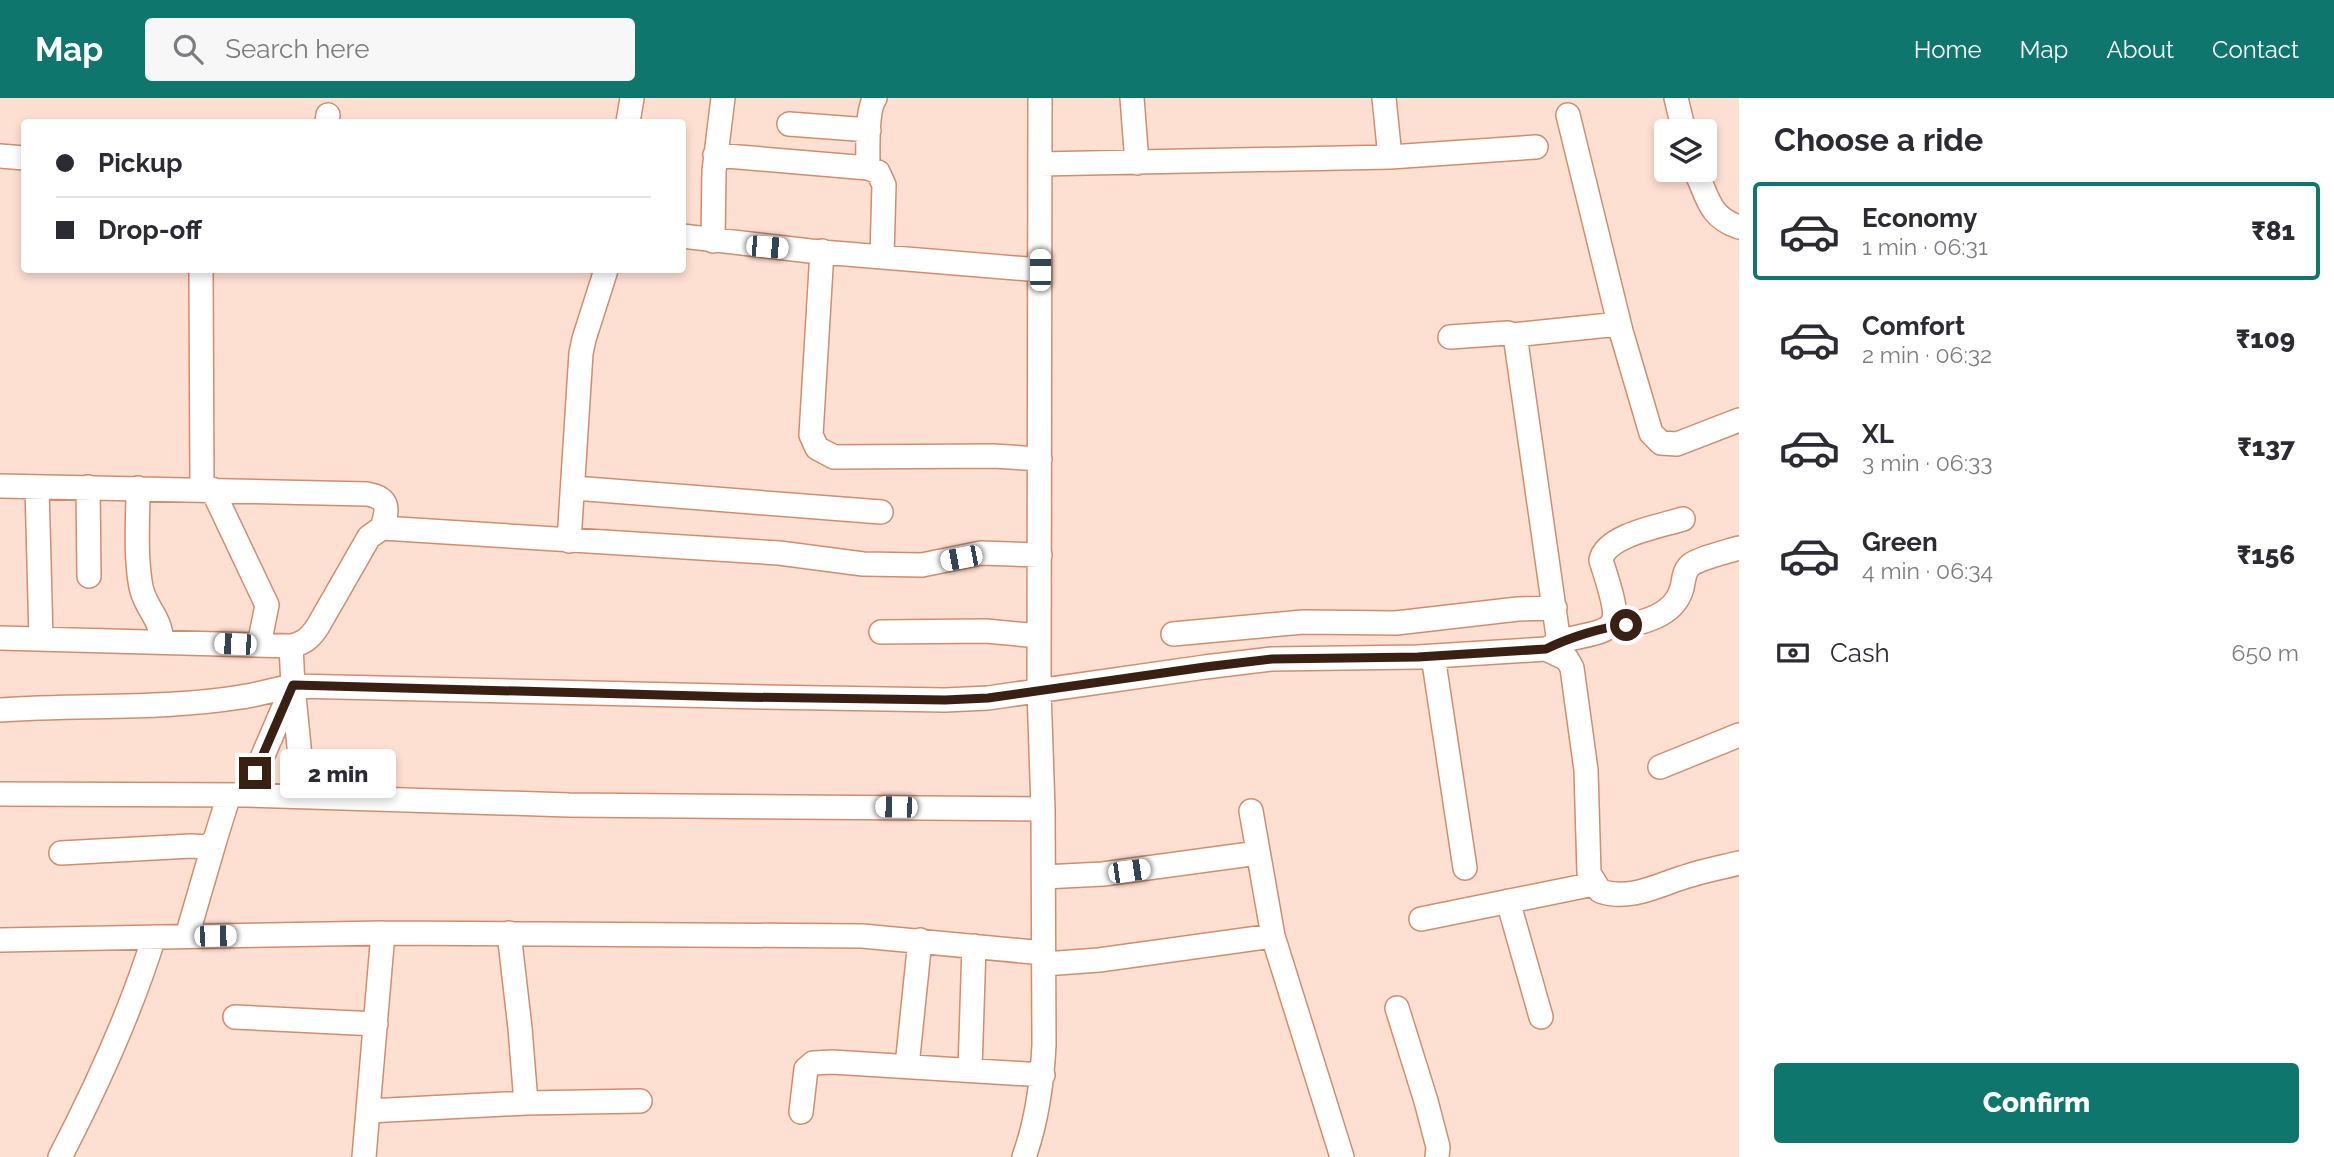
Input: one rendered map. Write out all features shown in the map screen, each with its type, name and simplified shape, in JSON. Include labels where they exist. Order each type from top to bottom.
[{"type":"street","points":[[628,119],[632,98]]},
{"type":"street","points":[[713,241],[715,155],[723,98]]},
{"type":"street","points":[[867,168],[872,101],[875,98]]},
{"type":"street","points":[[1024,1157],[1037,1112],[1043,1074],[1044,877],[1039,690],[1040,98]]},
{"type":"street","points":[[1132,98],[1137,163]]},
{"type":"street","points":[[1384,98],[1390,157]]},
{"type":"street","points":[[1676,98],[1681,119]]},
{"type":"street","points":[[1568,115],[1619,324],[1655,438],[1661,443],[1677,444],[1739,420]]},
{"type":"street","points":[[789,124],[869,130]]},
{"type":"street","points":[[1040,164],[1390,157],[1536,147]]},
{"type":"street","points":[[715,155],[867,168],[878,172],[884,185],[882,257]]},
{"type":"street","points":[[0,156],[21,158]]},
{"type":"street","points":[[1701,182],[1714,211],[1726,223],[1739,227]]},
{"type":"street","points":[[686,237],[1040,270]]},
{"type":"street","points":[[821,251],[811,435],[817,448],[834,457],[993,456],[1040,459]]},
{"type":"street","points":[[201,273],[207,489],[267,605],[259,645]]},
{"type":"street","points":[[569,541],[581,353],[605,273]]},
{"type":"street","points":[[1450,337],[1508,333],[1513,335],[1619,324]]},
{"type":"street","points":[[1513,335],[1555,608],[1553,646]]},
{"type":"street","points":[[0,486],[376,495],[383,500],[387,508],[382,528]]},
{"type":"street","points":[[37,486],[41,639]]},
{"type":"street","points":[[88,487],[89,576]]},
{"type":"street","points":[[138,488],[139,569],[142,589],[147,605],[160,623],[162,642]]},
{"type":"street","points":[[574,488],[881,512]]},
{"type":"street","points":[[1610,627],[1615,610],[1601,561],[1602,554],[1613,543],[1625,537],[1683,519]]},
{"type":"street","points":[[0,638],[291,646],[310,638],[369,537],[382,528],[779,553],[885,565],[922,565],[981,554],[1040,555]]},
{"type":"street","points":[[0,710],[135,706],[239,698],[293,685],[945,700],[988,698],[1272,659],[1433,656],[1553,646],[1610,627],[1643,622],[1669,609],[1679,596],[1684,576],[1693,563],[1739,548]]},
{"type":"street","points":[[1173,634],[1303,622],[1417,621],[1518,609],[1555,608]]},
{"type":"street","points":[[881,632],[986,631],[1039,636]]},
{"type":"street","points":[[291,646],[304,797]]},
{"type":"street","points":[[1553,646],[1572,668],[1586,770],[1589,873],[1594,884],[1600,891],[1621,895],[1642,892],[1689,875],[1739,863]]},
{"type":"street","points":[[1433,656],[1465,868]]},
{"type":"street","points":[[187,936],[215,840],[293,685]]},
{"type":"street","points":[[1660,767],[1739,735]]},
{"type":"street","points":[[0,794],[237,795],[569,805],[1043,808]]},
{"type":"street","points":[[1251,811],[1273,936],[1342,1157]]},
{"type":"street","points":[[61,853],[207,847],[215,840]]},
{"type":"street","points":[[1044,877],[1103,874],[1258,853]]},
{"type":"street","points":[[1421,919],[1594,884]]},
{"type":"street","points":[[1508,901],[1541,1017]]},
{"type":"street","points":[[0,940],[383,933],[862,936],[974,946],[1044,958],[1100,960],[1273,936]]},
{"type":"street","points":[[364,1157],[383,933]]},
{"type":"street","points":[[509,933],[526,1103]]},
{"type":"street","points":[[60,1157],[113,1049],[138,988],[154,937]]},
{"type":"street","points":[[907,1066],[920,940]]},
{"type":"street","points":[[970,1070],[974,946]]},
{"type":"street","points":[[1397,1008],[1426,1101],[1438,1147],[1437,1157]]},
{"type":"street","points":[[235,1017],[376,1024]]},
{"type":"street","points":[[801,1112],[806,1069],[813,1063],[1043,1074]]},
{"type":"street","points":[[368,1111],[526,1103],[640,1101]]},
{"type":"route","points":[[255,773],[293,685],[945,700],[988,698],[1272,659],[1418,657],[1546,649],[1578,636],[1626,625]]}]
